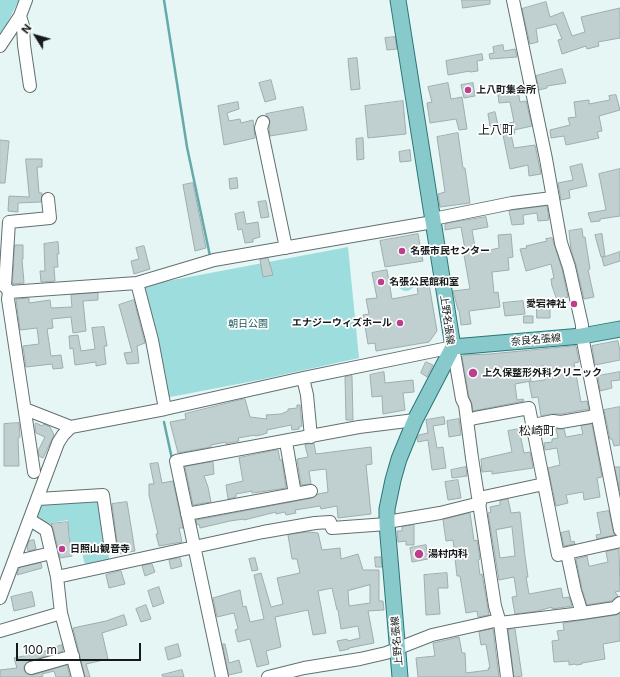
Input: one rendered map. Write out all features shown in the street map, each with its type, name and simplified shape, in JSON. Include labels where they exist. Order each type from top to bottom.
[{"type":"main road","name":"上野名張線","points":[[398,0],[452,347],[415,420],[399,459],[387,508],[400,677]]},
{"type":"main road","name":"奈良名張線","points":[[452,347],[582,336],[620,329]]},
{"type":"street","points":[[0,46],[20,16],[26,0]]},
{"type":"street","points":[[513,0],[546,159],[560,243],[571,274],[582,325],[582,336],[620,530]]},
{"type":"street","points":[[20,16],[23,26],[24,45],[30,86]]},
{"type":"street","points":[[263,122],[261,128],[286,248]]},
{"type":"street","points":[[4,287],[138,287],[209,262],[433,221],[512,203],[552,198]]},
{"type":"street","points":[[34,472],[8,299],[4,287],[4,222],[50,218],[48,199]]},
{"type":"street","points":[[138,287],[151,334],[165,409]]},
{"type":"street","points":[[25,409],[71,427],[165,409],[452,347],[467,421],[495,606],[500,622],[507,677]]},
{"type":"street","points":[[303,378],[307,395],[311,437]]},
{"type":"street","points":[[467,421],[475,418],[529,408],[558,555],[620,541]]},
{"type":"street","points":[[533,425],[553,421],[561,422],[590,417],[597,414]]},
{"type":"street","points":[[222,677],[176,461],[286,442],[359,427],[415,420]]},
{"type":"street","points":[[0,598],[58,443],[71,427]]},
{"type":"street","points":[[286,442],[295,494]]},
{"type":"street","points":[[57,577],[264,532],[315,523],[330,522],[332,528],[387,523],[440,513],[544,484]]},
{"type":"street","points":[[187,514],[311,491]]},
{"type":"street","points":[[38,499],[103,495],[110,543]]},
{"type":"street","points":[[30,520],[46,530],[57,577],[61,612],[78,677]]},
{"type":"street","points":[[14,562],[51,553]]},
{"type":"street","points":[[568,553],[575,591],[582,613]]},
{"type":"street","points":[[268,677],[304,668],[360,659],[386,653],[439,633],[500,622],[615,608],[620,603]]},
{"type":"street","points":[[0,631],[61,612]]},
{"type":"street","points":[[31,668],[73,656]]},
{"type":"green space","points":[[0,0],[19,0],[0,37]]},
{"type":"green space","name":"朝日公園","points":[[348,247],[359,358],[259,380],[165,398],[152,314],[141,286]]},
{"type":"green space","points":[[406,275],[413,280],[414,283],[409,290],[406,291],[399,286],[398,283],[403,276]]},
{"type":"green space","points":[[99,499],[110,564],[89,567],[84,562],[81,546],[70,542],[68,520],[46,524],[33,517],[40,502]]},
{"type":"building","points":[[462,0],[490,0],[490,4],[463,8]]},
{"type":"building","points":[[546,2],[550,17],[563,12],[572,36],[585,32],[581,17],[620,8],[620,38],[598,42],[599,46],[587,49],[586,46],[562,54],[558,40],[562,39],[556,24],[536,29],[538,42],[530,44],[522,9]]},
{"type":"building","points":[[395,37],[397,49],[387,50],[385,38]]},
{"type":"building","points":[[503,45],[504,51],[515,49],[517,57],[490,59],[489,54],[494,53],[493,47]]},
{"type":"building","points":[[482,54],[483,60],[477,61],[478,71],[448,75],[446,61]]},
{"type":"building","points":[[357,58],[360,89],[351,90],[348,59]]},
{"type":"building","points":[[562,69],[566,83],[547,86],[547,88],[539,90],[536,76]]},
{"type":"building","points":[[271,80],[276,99],[265,102],[259,83]]},
{"type":"building","points":[[448,83],[451,99],[462,97],[467,129],[459,130],[456,119],[430,123],[427,103],[432,102],[428,87]]},
{"type":"building","name":"上八町集会所","points":[[473,83],[475,96],[464,98],[461,85]]},
{"type":"building","points":[[506,85],[508,92],[518,91],[520,102],[526,101],[532,126],[514,130],[515,133],[511,134],[514,148],[535,145],[541,174],[529,176],[528,165],[510,169],[503,135],[501,136],[498,125],[514,122],[510,102],[499,103],[497,86]]},
{"type":"building","points":[[616,95],[620,110],[599,116],[602,131],[597,132],[599,138],[566,145],[564,136],[551,138],[550,130],[570,125],[568,118],[576,117],[574,102],[589,100],[589,104],[610,100],[609,96]]},
{"type":"building","points":[[403,101],[406,134],[368,138],[365,106]]},
{"type":"building","points":[[238,102],[239,109],[227,113],[229,121],[240,119],[241,123],[253,120],[255,138],[224,145],[218,106]]},
{"type":"building","points":[[303,107],[307,130],[270,136],[270,121],[266,114]]},
{"type":"building","points":[[495,112],[498,125],[490,126],[488,114]]},
{"type":"building","points":[[458,133],[470,203],[440,207],[438,194],[445,192],[437,137]]},
{"type":"building","points":[[363,138],[364,159],[357,160],[356,139]]},
{"type":"building","points":[[0,140],[9,141],[5,183],[0,183]]},
{"type":"building","points":[[410,150],[411,161],[400,162],[399,152]]},
{"type":"building","points":[[26,159],[42,159],[42,167],[37,167],[39,193],[42,193],[41,202],[18,203],[18,212],[8,211],[9,196],[29,197]]},
{"type":"building","points":[[582,164],[587,186],[569,190],[570,198],[561,200],[558,183],[573,180],[570,167]]},
{"type":"building","points":[[620,169],[620,216],[591,222],[588,213],[606,210],[599,174]]},
{"type":"building","points":[[237,178],[238,188],[230,189],[229,179]]},
{"type":"building","points":[[193,183],[206,248],[195,251],[183,185]]},
{"type":"building","points":[[266,201],[269,217],[261,218],[258,202]]},
{"type":"building","points":[[547,206],[549,220],[538,221],[537,213],[523,215],[524,224],[512,225],[509,211]]},
{"type":"building","points":[[244,212],[246,224],[258,222],[260,237],[253,239],[253,242],[245,243],[242,229],[238,230],[235,214]]},
{"type":"building","points":[[486,217],[488,227],[472,230],[476,253],[499,248],[498,235],[511,234],[513,257],[508,258],[509,270],[492,272],[494,293],[498,292],[500,307],[469,311],[471,324],[461,325],[459,310],[453,291],[470,289],[464,255],[466,255],[461,227],[445,230],[445,224]]},
{"type":"building","points":[[582,229],[583,237],[585,237],[590,269],[588,270],[594,297],[584,299],[571,250],[569,231]]},
{"type":"building","name":"名張市民センター","points":[[418,234],[423,261],[385,267],[380,241]]},
{"type":"building","points":[[602,234],[605,256],[601,257],[595,235]]},
{"type":"building","points":[[552,238],[562,269],[568,297],[557,300],[552,286],[551,279],[554,278],[551,264],[526,271],[520,249],[527,248],[526,246],[547,241],[546,239]]},
{"type":"building","points":[[58,242],[58,267],[54,267],[55,281],[41,282],[40,271],[45,271],[44,244]]},
{"type":"building","points":[[15,245],[23,245],[22,259],[24,283],[13,284]]},
{"type":"building","points":[[144,246],[150,269],[134,274],[131,261],[139,259],[136,248]]},
{"type":"building","points":[[620,252],[620,261],[604,266],[602,258]]},
{"type":"building","points":[[268,258],[273,275],[263,277],[260,260]]},
{"type":"building","name":"エナジーウィズホール","points":[[387,270],[392,299],[418,294],[417,286],[429,284],[437,331],[429,342],[376,351],[375,343],[368,344],[363,315],[369,314],[366,299],[377,298],[372,273]]},
{"type":"building","points":[[98,293],[98,300],[83,301],[86,331],[73,333],[71,317],[52,319],[53,328],[47,329],[51,356],[61,355],[63,368],[53,369],[52,364],[26,367],[23,346],[39,344],[37,328],[20,330],[16,299],[29,298],[29,303],[50,300],[51,308],[72,307],[71,295]]},
{"type":"building","points":[[134,300],[145,343],[137,346],[139,363],[127,364],[124,353],[132,352],[119,305]]},
{"type":"building","points":[[523,301],[525,314],[505,316],[503,303]]},
{"type":"building","points":[[537,309],[550,309],[550,318],[537,318]]},
{"type":"building","points":[[524,316],[533,316],[533,323],[524,323]]},
{"type":"building","points":[[104,327],[107,346],[104,346],[106,364],[96,366],[96,362],[75,365],[73,348],[70,349],[69,336],[78,335],[81,351],[95,349],[92,328]]},
{"type":"building","points":[[618,341],[620,360],[595,365],[592,346]]},
{"type":"building","points":[[576,346],[579,362],[574,363],[581,402],[587,401],[589,409],[541,416],[538,397],[532,398],[529,382],[545,380],[544,366],[529,368],[531,381],[515,384],[517,400],[523,399],[524,401],[473,411],[462,357],[464,355]]},
{"type":"building","points":[[426,362],[433,365],[427,377],[421,373]]},
{"type":"building","points":[[384,372],[385,383],[413,380],[414,392],[403,393],[405,410],[383,414],[382,396],[372,397],[370,375]]},
{"type":"building","points":[[620,372],[620,380],[611,381],[612,388],[600,391],[598,376]]},
{"type":"building","points":[[352,376],[353,420],[346,420],[345,377]]},
{"type":"building","points":[[245,399],[250,417],[267,419],[266,415],[281,414],[288,411],[288,409],[297,408],[297,405],[300,405],[302,426],[299,427],[299,429],[292,430],[291,425],[267,430],[267,433],[261,435],[238,438],[239,441],[226,444],[226,442],[211,445],[211,447],[178,453],[170,422],[186,419],[185,414]]},
{"type":"building","points":[[620,407],[620,445],[614,446],[612,439],[610,439],[604,410]]},
{"type":"building","points":[[444,417],[445,424],[433,426],[437,448],[443,447],[446,468],[432,470],[428,440],[418,442],[417,439],[419,435],[428,433],[426,420]]},
{"type":"building","points":[[459,419],[461,435],[449,437],[447,421]]},
{"type":"building","points":[[19,423],[19,466],[4,466],[4,424]]},
{"type":"building","points":[[36,423],[42,426],[44,424],[50,427],[54,435],[43,458],[39,456],[38,451],[45,437],[36,433]]},
{"type":"building","points":[[592,424],[602,477],[597,478],[600,497],[584,500],[583,492],[566,495],[568,503],[556,506],[548,468],[560,465],[557,448],[545,450],[544,443],[552,442],[552,439],[558,438],[556,429],[564,429],[566,437],[583,434],[581,426]]},
{"type":"building","points":[[519,429],[524,453],[530,452],[533,468],[492,474],[492,471],[482,472],[481,459],[512,452],[508,431]]},
{"type":"building","points":[[314,444],[316,454],[371,447],[372,464],[366,465],[371,514],[338,518],[337,506],[321,509],[320,506],[295,510],[296,513],[286,515],[285,512],[276,514],[276,512],[244,520],[230,521],[200,528],[199,524],[197,525],[196,520],[312,498],[318,494],[328,492],[326,469],[309,471],[311,484],[301,485],[297,459],[308,457],[305,445]]},
{"type":"building","points":[[278,450],[280,460],[282,460],[286,488],[236,494],[236,497],[228,499],[226,485],[243,481],[239,458]]},
{"type":"building","points":[[213,462],[214,474],[204,476],[211,502],[193,505],[185,467]]},
{"type":"building","points":[[158,463],[162,483],[173,481],[183,528],[179,528],[182,542],[159,546],[156,534],[158,534],[149,495],[149,484],[154,484],[150,464]]},
{"type":"building","points":[[466,467],[467,476],[452,478],[451,470]]},
{"type":"building","points":[[615,467],[620,467],[620,491]]},
{"type":"building","points":[[458,480],[461,498],[448,500],[445,482]]},
{"type":"building","points":[[508,499],[511,513],[520,512],[529,594],[561,588],[563,598],[569,597],[572,606],[552,609],[552,607],[538,611],[515,614],[512,597],[517,596],[514,577],[499,580],[488,513],[491,512],[490,507],[500,505],[500,501]],"holes":[[[512,527],[515,556],[500,558],[496,530]]]},
{"type":"building","points":[[127,502],[135,551],[116,554],[115,548],[117,542],[112,504]]},
{"type":"building","points":[[609,511],[614,535],[597,539],[596,535],[601,534],[597,513]]},
{"type":"building","points":[[470,513],[474,541],[477,540],[480,559],[478,560],[480,575],[482,574],[489,615],[478,617],[477,611],[466,613],[460,576],[457,576],[453,540],[446,541],[443,520]]},
{"type":"building","points":[[68,522],[72,556],[60,558],[51,524]]},
{"type":"building","points":[[414,525],[414,545],[406,545],[406,541],[398,542],[397,531],[402,531],[402,527]]},
{"type":"building","points":[[569,531],[571,542],[574,541],[575,544],[564,546],[561,533]]},
{"type":"building","points":[[308,532],[318,533],[322,550],[340,548],[341,559],[358,554],[363,570],[379,570],[379,601],[383,601],[384,610],[368,611],[374,643],[340,651],[337,641],[347,639],[348,641],[360,638],[358,626],[341,629],[332,588],[318,591],[326,633],[313,635],[308,610],[275,617],[281,647],[266,651],[269,664],[257,667],[250,639],[238,642],[235,630],[238,629],[234,613],[217,617],[213,598],[240,590],[243,607],[246,606],[250,622],[264,619],[254,575],[261,573],[271,607],[283,604],[277,578],[300,573],[297,559],[292,559],[288,535]],"holes":[[[370,585],[370,603],[349,606],[348,591]]]},
{"type":"building","points":[[34,540],[36,549],[28,551],[27,547],[29,541]]},
{"type":"building","name":"湯村内科","points":[[426,545],[428,559],[412,562],[410,548]]},
{"type":"building","points":[[619,549],[620,591],[615,592],[618,596],[611,601],[587,605],[576,559],[587,556],[589,566],[591,566],[608,562],[606,552]]},
{"type":"building","points":[[375,557],[381,557],[382,567],[376,567]]},
{"type":"building","points":[[180,558],[182,566],[171,569],[169,560]]},
{"type":"building","points":[[255,558],[258,570],[252,571],[249,559]]},
{"type":"building","points":[[41,563],[42,568],[17,575],[19,568]]},
{"type":"building","points":[[152,564],[155,572],[145,576],[142,566]]},
{"type":"building","points":[[121,571],[125,584],[109,588],[106,575]]},
{"type":"building","points":[[447,573],[448,588],[438,588],[440,614],[426,615],[424,575]]},
{"type":"building","points":[[159,587],[164,603],[153,607],[148,591]]},
{"type":"building","points":[[32,592],[35,606],[14,611],[11,597]]},
{"type":"building","points":[[146,605],[151,619],[141,622],[136,609]]},
{"type":"building","points":[[620,614],[620,641],[603,644],[605,659],[576,665],[569,665],[569,661],[554,662],[552,641],[559,640],[557,631],[564,630],[563,623]]},
{"type":"building","points":[[124,615],[127,625],[102,633],[108,659],[86,664],[90,677],[85,677],[73,628],[106,621]]},
{"type":"building","points":[[493,629],[499,677],[418,677],[416,658],[435,656],[433,643],[459,637],[462,653],[465,653],[466,673],[489,670],[488,668],[490,668],[486,644],[481,645],[479,632]]},
{"type":"building","points":[[515,629],[522,676],[514,677],[508,630]]},
{"type":"building","points":[[178,644],[181,656],[168,660],[165,648]]},
{"type":"building","points":[[223,644],[225,644],[229,663],[239,660],[242,672],[229,675]]},
{"type":"building","points":[[62,645],[63,651],[29,661],[24,666],[24,670],[26,674],[33,675],[67,665],[70,677],[56,677],[54,671],[42,674],[43,676],[39,677],[0,677],[0,670],[17,668],[14,658],[39,653]]},
{"type":"building","points":[[182,670],[184,677],[163,677],[162,675]]},
{"type":"waterway","points":[[164,0],[187,147],[210,256],[209,258]]},
{"type":"waterway","points":[[164,422],[172,459]]},
{"type":"place","name":"上八町集会所","points":[[468,90]]},
{"type":"place","name":"名張市民センター","points":[[402,251]]},
{"type":"place","name":"名張公民館和室","points":[[381,282]]},
{"type":"place","name":"愛宕神社","points":[[574,304]]},
{"type":"place","name":"エナジーウィズホール","points":[[400,323]]},
{"type":"place","name":"上久保整形外科クリニック","points":[[473,373]]},
{"type":"place","name":"日照山観音寺","points":[[62,549]]},
{"type":"place","name":"湯村内科","points":[[419,554]]},
{"type":"district","name":"上八町","points":[[496,130]]},
{"type":"district","name":"松崎町","points":[[537,431]]}]
